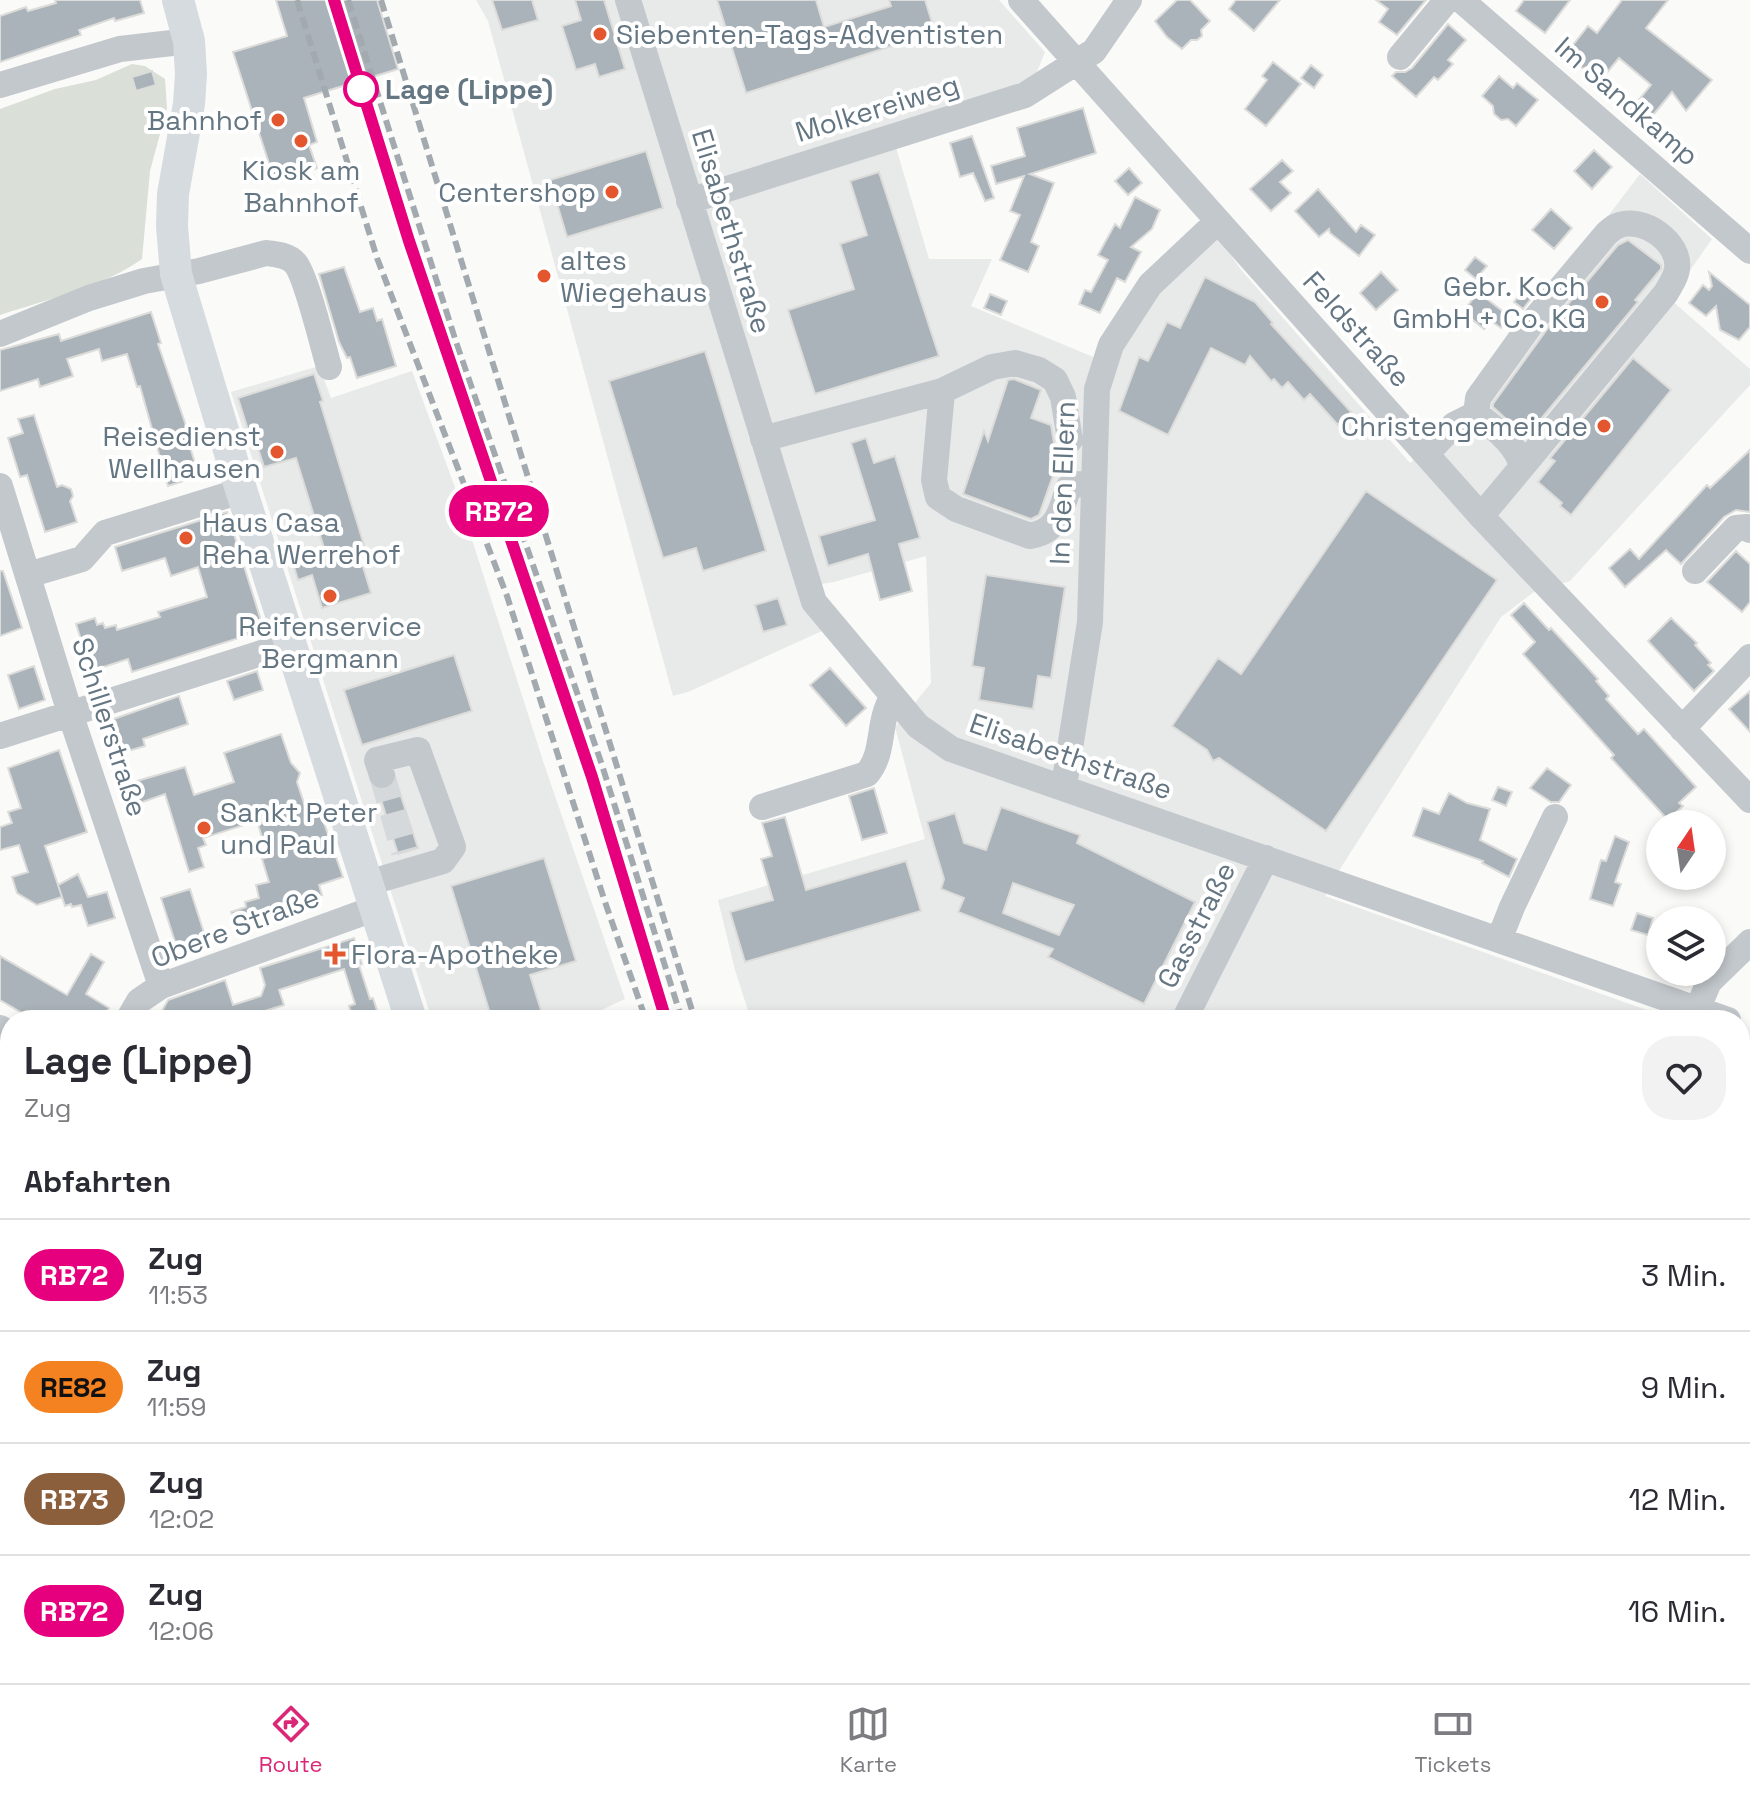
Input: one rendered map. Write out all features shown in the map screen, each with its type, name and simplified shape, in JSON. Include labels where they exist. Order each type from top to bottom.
[{"type":"main road","points":[[178,0],[189,41],[191,74],[189,104],[173,194],[176,274],[241,491],[408,1010]]},
{"type":"street","name":"Elisabethstraße","points":[[628,0],[814,602],[918,726],[951,749],[1697,1010]]},
{"type":"street","name":"Feldstraße","points":[[1021,0],[1481,516],[1750,800]]},
{"type":"street","name":"Molkereiweg","points":[[689,201],[1025,95],[1094,51],[1129,0]]},
{"type":"street","points":[[1400,57],[1447,0]]},
{"type":"street","name":"Im Sandkamp","points":[[1461,0],[1750,251]]},
{"type":"street","points":[[0,85],[120,49],[189,41]]},
{"type":"street","name":"In den Ellern","points":[[1064,786],[1090,622],[1097,389],[1111,345],[1150,285],[1217,222]]},
{"type":"street","points":[[1476,414],[1478,398],[1534,320],[1607,233],[1617,226],[1631,224],[1647,228],[1672,246],[1677,268],[1666,293],[1481,516]]},
{"type":"street","points":[[0,334],[89,298],[266,253],[288,257],[300,272],[329,367]]},
{"type":"street","points":[[763,439],[942,391],[998,365],[1015,363],[1048,374],[1060,388],[1070,440]]},
{"type":"street","points":[[942,391],[934,480],[938,497],[956,509],[1030,536],[1041,534],[1054,525],[1069,487],[1074,484],[1094,485]]},
{"type":"street","points":[[1426,454],[1454,425],[1476,414]]},
{"type":"street","points":[[1476,414],[1490,424],[1520,457],[1522,467]]},
{"type":"street","name":"Schillerstraße","points":[[0,486],[70,713],[161,986]]},
{"type":"street","points":[[28,575],[82,559],[105,533],[241,491]]},
{"type":"street","points":[[1695,571],[1736,528],[1747,527],[1750,530]]},
{"type":"street","points":[[0,736],[290,644]]},
{"type":"street","points":[[1682,729],[1750,657]]},
{"type":"street","points":[[762,807],[867,774],[877,762],[884,712],[893,696]]},
{"type":"street","name":"Obere Straße","points":[[134,1010],[139,1001],[161,986],[372,895],[407,862],[443,861],[453,847],[418,750],[377,760],[382,775]]},
{"type":"street","points":[[1499,940],[1555,817]]},
{"type":"street","name":"Gasstraße","points":[[1189,1010],[1266,858]]},
{"type":"street","points":[[1697,1010],[1709,982],[1750,942]]},
{"type":"shaded area","points":[[476,0],[999,0],[1045,52],[1037,72],[1019,85],[889,124],[929,259],[992,259],[971,306],[1098,359],[1153,294],[1214,232],[1242,271],[1410,463],[1435,443],[1640,174],[1712,239],[1670,299],[1750,369],[1750,385],[1570,581],[1534,592],[1501,617],[1325,896],[1647,1010],[748,1010],[718,900],[925,839],[895,727],[931,683],[926,556],[834,582],[802,587],[822,631],[673,696],[488,21]]},
{"type":"shaded area","points":[[132,64],[145,66],[165,79],[167,108],[150,171],[142,259],[92,285],[0,315],[0,109],[55,89],[96,80]]},
{"type":"shaded area","points":[[319,366],[331,398],[412,371],[456,490],[545,767],[625,999],[601,1010],[429,1010],[231,392]]},
{"type":"building","points":[[55,0],[140,0],[144,13],[115,21],[114,18],[79,30],[81,35],[0,62],[0,16],[26,7],[28,11],[56,3]]},
{"type":"building","points":[[276,0],[377,0],[398,69],[304,98],[317,142],[309,145],[317,168],[275,182],[233,52],[287,36]]},
{"type":"building","points":[[492,0],[532,0],[538,20],[502,30]]},
{"type":"building","name":"Siebenten-Tags-Adventisten","points":[[575,0],[604,0],[625,69],[599,77],[595,64],[576,70],[562,26],[581,20]]},
{"type":"building","points":[[717,0],[816,0],[824,27],[891,6],[889,0],[925,0],[935,32],[746,93]]},
{"type":"building","points":[[1177,0],[1190,0],[1210,21],[1201,30],[1202,36],[1191,40],[1182,49],[1167,37],[1155,21]]},
{"type":"building","points":[[1236,0],[1280,0],[1254,31],[1229,9]]},
{"type":"building","points":[[1376,0],[1426,0],[1397,35],[1379,22],[1388,9]]},
{"type":"building","points":[[1524,0],[1570,0],[1545,33],[1516,11]]},
{"type":"building","points":[[1622,0],[1668,0],[1646,28],[1712,80],[1686,111],[1672,92],[1644,126],[1628,113],[1651,85],[1619,58],[1600,81],[1565,55],[1588,26],[1597,33]]},
{"type":"building","points":[[1448,24],[1466,40],[1448,60],[1453,64],[1438,80],[1434,77],[1416,97],[1392,76],[1412,68]]},
{"type":"building","points":[[1273,62],[1301,84],[1266,126],[1245,109],[1267,80],[1262,76]]},
{"type":"building","points":[[1311,65],[1323,75],[1314,88],[1301,78]]},
{"type":"building","points":[[152,71],[156,85],[136,91],[132,77]]},
{"type":"building","points":[[1499,76],[1513,88],[1517,83],[1538,100],[1516,126],[1494,114],[1493,106],[1482,96]]},
{"type":"building","points":[[1083,108],[1096,153],[1030,174],[1054,183],[1031,242],[1039,246],[1028,272],[1000,260],[1020,215],[1010,211],[1024,176],[996,184],[991,166],[1025,156],[1017,128]]},
{"type":"building","points":[[972,136],[994,198],[985,201],[973,173],[960,177],[950,143]]},
{"type":"building","points":[[1594,150],[1612,167],[1592,189],[1574,171]]},
{"type":"building","name":"Centershop","points":[[646,151],[663,208],[567,237],[550,180]]},
{"type":"building","points":[[1282,160],[1293,171],[1280,182],[1291,193],[1271,211],[1250,189]]},
{"type":"building","points":[[1129,168],[1142,183],[1128,195],[1115,181]]},
{"type":"building","points":[[879,172],[939,356],[815,394],[788,310],[854,289],[840,244],[867,235],[850,181]]},
{"type":"building","points":[[1318,189],[1356,232],[1361,225],[1375,235],[1359,256],[1329,229],[1319,237],[1295,211]]},
{"type":"building","points":[[1135,197],[1160,210],[1152,229],[1131,247],[1141,252],[1125,282],[1117,278],[1100,313],[1079,304],[1085,290],[1091,292],[1108,260],[1098,255],[1115,224],[1120,228]]},
{"type":"building","points":[[1551,209],[1572,228],[1554,249],[1532,230]]},
{"type":"building","points":[[1628,240],[1661,265],[1661,269],[1635,300],[1638,302],[1526,437],[1493,404],[1548,328],[1618,245]]},
{"type":"building","points":[[1475,257],[1487,266],[1476,279],[1465,270]]},
{"type":"building","points":[[344,267],[360,312],[373,308],[377,321],[382,319],[396,366],[357,378],[350,357],[347,358],[339,342],[319,274]]},
{"type":"building","points":[[1381,272],[1398,290],[1376,310],[1360,293]]},
{"type":"building","points":[[1709,272],[1750,305],[1750,327],[1739,340],[1720,330],[1716,306],[1706,316],[1689,303],[1703,285],[1709,290],[1712,286]]},
{"type":"building","points":[[1205,277],[1255,302],[1271,324],[1351,412],[1338,425],[1310,394],[1304,400],[1288,382],[1282,388],[1274,379],[1271,381],[1250,356],[1245,365],[1211,348],[1168,435],[1119,411],[1139,357],[1148,361],[1167,322],[1180,328]]},
{"type":"building","points":[[1525,288],[1534,295],[1523,309],[1514,302]]},
{"type":"building","points":[[1478,292],[1510,317],[1501,328],[1491,321],[1484,329],[1463,312]]},
{"type":"building","points":[[990,294],[1007,301],[1001,315],[984,308]]},
{"type":"building","points":[[151,312],[161,343],[158,344],[193,446],[190,447],[199,476],[168,486],[140,386],[137,387],[127,354],[102,361],[99,349],[67,359],[73,376],[40,387],[38,379],[0,391],[0,350],[59,334],[61,341]]},
{"type":"building","points":[[705,351],[766,551],[703,571],[696,548],[663,558],[609,381]]},
{"type":"building","points":[[1633,358],[1671,390],[1571,515],[1538,482],[1555,461],[1550,458]]},
{"type":"building","points":[[314,374],[368,558],[361,560],[371,593],[322,608],[312,575],[298,580],[291,557],[324,548],[296,458],[264,467],[238,398]]},
{"type":"building","points":[[1014,379],[1041,390],[1031,418],[1051,425],[1054,443],[1061,453],[1039,515],[1031,519],[963,494],[984,431],[988,441],[1008,380]]},
{"type":"building","points":[[34,415],[57,487],[62,485],[71,489],[73,496],[70,501],[77,522],[45,532],[27,475],[20,477],[8,438],[23,433],[18,419]]},
{"type":"building","points":[[866,438],[874,463],[895,456],[920,538],[899,544],[912,591],[880,600],[868,554],[828,566],[819,536],[875,520],[851,443]]},
{"type":"building","points":[[1750,450],[1750,512],[1736,510],[1724,517],[1681,564],[1666,550],[1625,587],[1609,568],[1630,549],[1639,559],[1707,485],[1710,488]]},
{"type":"building","points":[[1366,491],[1497,580],[1326,831],[1219,758],[1213,761],[1207,750],[1172,726],[1218,658],[1241,674]]},
{"type":"building","points":[[227,512],[264,630],[132,672],[128,659],[91,671],[76,624],[95,618],[97,625],[103,623],[105,628],[116,625],[117,630],[160,617],[158,612],[207,597],[198,567],[171,576],[165,558],[122,571],[115,547]]},
{"type":"building","points":[[1736,551],[1750,564],[1750,602],[1742,612],[1707,582]]},
{"type":"building","points":[[0,571],[3,571],[22,628],[0,636]]},
{"type":"building","points":[[986,575],[1065,587],[1051,678],[1038,676],[1033,709],[979,700],[984,668],[972,666]]},
{"type":"building","points":[[778,598],[787,625],[763,632],[755,605]]},
{"type":"building","points":[[1524,603],[1549,630],[1551,628],[1598,679],[1596,681],[1609,696],[1606,699],[1638,734],[1644,729],[1696,787],[1679,803],[1683,806],[1679,810],[1659,810],[1611,758],[1614,755],[1523,654],[1535,642],[1511,615]]},
{"type":"building","points":[[1671,618],[1697,643],[1695,645],[1714,671],[1694,691],[1648,641]]},
{"type":"building","points":[[454,655],[472,711],[362,745],[344,690]]},
{"type":"building","points":[[34,666],[45,700],[19,709],[8,675]]},
{"type":"building","points":[[830,668],[866,708],[846,726],[810,685]]},
{"type":"building","points":[[257,671],[263,690],[234,700],[227,681]]},
{"type":"building","points":[[1750,691],[1750,732],[1729,709]]},
{"type":"building","points":[[179,696],[188,724],[143,739],[145,746],[115,755],[105,722]]},
{"type":"building","points":[[281,734],[291,763],[300,773],[297,782],[306,809],[318,806],[320,811],[324,810],[328,822],[324,823],[343,877],[319,885],[322,895],[276,910],[279,921],[238,934],[231,912],[246,907],[245,902],[259,898],[256,885],[269,882],[262,859],[268,857],[257,821],[203,838],[206,845],[198,848],[204,867],[189,872],[165,794],[137,804],[130,783],[185,767],[194,795],[234,782],[224,753]]},
{"type":"building","points":[[59,750],[87,832],[45,846],[62,897],[37,905],[17,893],[12,877],[28,872],[19,845],[0,850],[0,827],[12,823],[8,812],[21,808],[8,768]]},
{"type":"building","points":[[1547,768],[1571,785],[1559,802],[1551,802],[1530,788]]},
{"type":"building","points":[[396,781],[418,848],[398,854],[378,790],[388,790]]},
{"type":"building","points":[[1498,787],[1512,792],[1506,806],[1492,800]]},
{"type":"building","points":[[874,788],[887,833],[862,840],[849,796]]},
{"type":"building","points":[[1449,793],[1467,803],[1490,809],[1480,840],[1517,859],[1509,877],[1483,861],[1413,836],[1423,808],[1439,814]]},
{"type":"building","points":[[1001,807],[1080,835],[1077,843],[1195,902],[1144,1004],[1048,957],[1053,949],[958,912],[964,898],[941,889],[944,879],[927,822],[955,813],[964,843],[986,850]],"holes":[[[1013,883],[1074,905],[1059,935],[1003,913]]]},
{"type":"building","points":[[785,817],[806,890],[906,861],[921,911],[745,962],[730,912],[773,900],[761,859],[772,856],[762,823]]},
{"type":"building","points":[[1615,836],[1629,842],[1615,882],[1621,884],[1613,906],[1590,899],[1601,860],[1606,861]]},
{"type":"building","points":[[544,858],[576,961],[530,975],[541,1010],[489,1010],[451,886]]},
{"type":"building","points":[[78,874],[88,897],[107,892],[115,918],[88,926],[81,905],[65,906],[58,885]]},
{"type":"building","points":[[190,889],[205,936],[176,945],[161,898]]},
{"type":"building","points":[[1637,913],[1646,916],[1646,934],[1631,930]]},
{"type":"building","points":[[354,938],[362,964],[359,965],[377,1010],[350,1010],[349,1006],[355,1004],[344,969],[279,990],[284,1005],[268,1010],[162,1010],[168,1000],[225,980],[233,1005],[261,996],[265,985],[260,968]]},
{"type":"building","points":[[91,954],[104,962],[86,994],[108,1010],[17,1010],[0,1000],[0,956],[67,995]]},
{"type":"tunnel","points":[[382,775],[404,852]]},
{"type":"railway","points":[[297,0],[377,258],[507,596],[643,1010]]},
{"type":"railway","points":[[334,0],[409,241],[592,777],[663,1010]]},
{"type":"railway","points":[[348,0],[456,342],[601,762],[679,1010]]},
{"type":"railway","points":[[381,0],[692,1010]]},
{"type":"train","name":"RB72","points":[[334,0],[409,241],[592,777],[663,1010]]},
{"type":"place","name":"Siebenten-Tags-Adventisten","points":[[600,34]]},
{"type":"place","name":"Lage (Lippe)","points":[[361,89]]},
{"type":"place","name":"Bahnhof","points":[[278,120]]},
{"type":"place","name":"Kiosk am Bahnhof","points":[[301,141]]},
{"type":"place","name":"Centershop","points":[[612,192]]},
{"type":"place","name":"altes Wiegehaus","points":[[544,276]]},
{"type":"place","name":"Gebr. Koch GmbH + Co. KG","points":[[1602,302]]},
{"type":"place","name":"Christengemeinde","points":[[1604,426]]},
{"type":"place","name":"Reisedienst Wellhausen","points":[[277,452]]},
{"type":"place","name":"Haus Casa Reha Werrehof","points":[[186,538]]},
{"type":"place","name":"Reifenservice Bergmann","points":[[330,596]]},
{"type":"place","name":"Sankt Peter und Paul","points":[[204,828]]},
{"type":"place","name":"Flora-Apotheke","points":[[335,954]]}]
